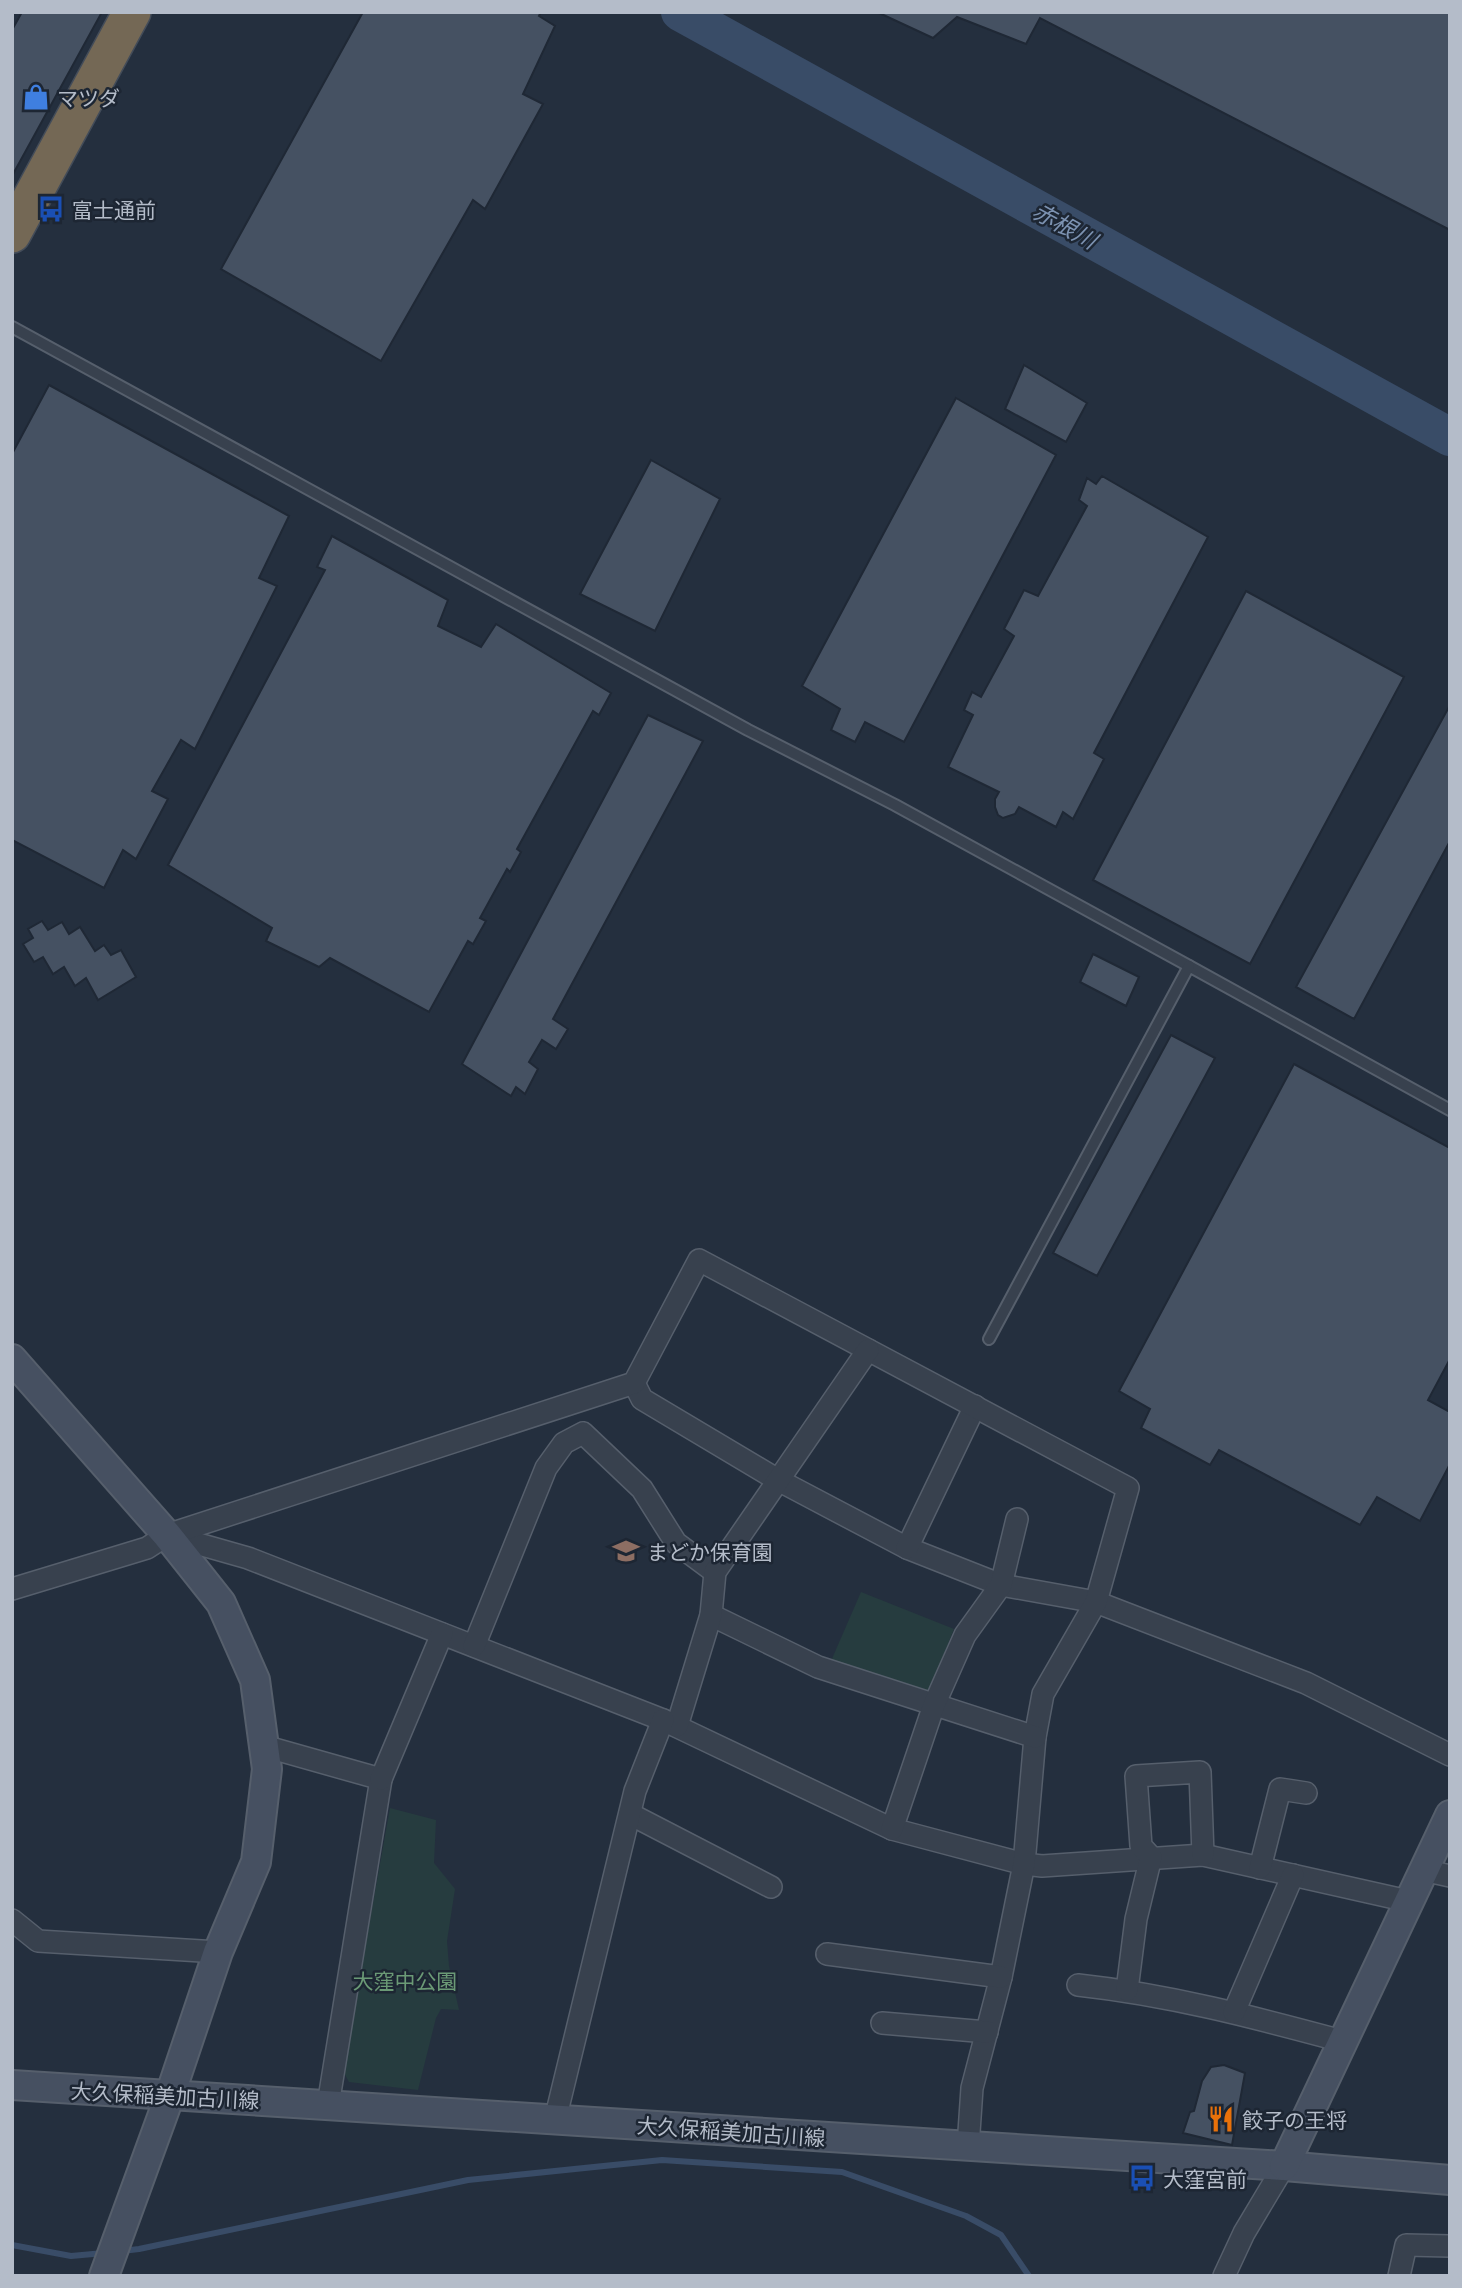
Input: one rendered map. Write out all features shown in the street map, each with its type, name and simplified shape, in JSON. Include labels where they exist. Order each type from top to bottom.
[{"type":"highway","points":[[12,234],[132,12]]},
{"type":"main road","points":[[12,1359],[167,1535],[221,1603],[255,1680],[267,1769],[256,1862],[218,1952],[170,2095],[104,2276]]},
{"type":"main road","points":[[1284,2166],[1408,1901],[1436,1873],[1450,1815]]},
{"type":"main road","name":"大久保稲美加古川線","points":[[12,2085],[1284,2166],[1450,2180]]},
{"type":"street","points":[[12,1589],[147,1548],[167,1535],[634,1383],[699,1260],[1128,1488],[1096,1602],[1043,1694],[1035,1737],[1024,1864],[1002,1977],[972,2088],[968,2147]]},
{"type":"street","points":[[555,2120],[635,1791],[670,1723],[711,1615],[715,1572],[868,1350]]},
{"type":"street","points":[[634,1383],[642,1399],[778,1480],[907,1548],[1001,1585],[1096,1602],[1306,1683],[1450,1755]]},
{"type":"street","points":[[907,1548],[975,1406]]},
{"type":"street","points":[[555,1409],[564,1443]]},
{"type":"street","points":[[474,1646],[546,1468],[564,1443],[583,1433],[642,1489],[676,1543],[715,1572]]},
{"type":"street","points":[[892,1829],[934,1706],[965,1635],[1001,1585],[1017,1518]]},
{"type":"street","points":[[167,1535],[248,1558],[670,1723],[892,1829],[1024,1864],[1042,1866],[1203,1855],[1408,1901]]},
{"type":"street","points":[[711,1615],[818,1667],[1035,1737]]},
{"type":"street","points":[[328,2105],[381,1779],[442,1634]]},
{"type":"street","points":[[264,1746],[381,1779]]},
{"type":"street","points":[[1151,1857],[1141,1846],[1136,1776],[1200,1772],[1203,1855]]},
{"type":"street","points":[[1260,1868],[1280,1789],[1306,1793]]},
{"type":"street","points":[[630,1814],[771,1887]]},
{"type":"street","points":[[1127,1990],[1136,1919],[1151,1857]]},
{"type":"street","points":[[1234,2012],[1293,1875]]},
{"type":"street","points":[[12,1920],[38,1941],[218,1952]]},
{"type":"street","points":[[827,1954],[1002,1977]]},
{"type":"street","points":[[1078,1985],[1127,1990],[1234,2012],[1342,2042]]},
{"type":"street","points":[[882,2023],[987,2032]]},
{"type":"street","points":[[1224,2276],[1244,2233],[1284,2166]]},
{"type":"street","points":[[1399,2276],[1406,2245],[1450,2246]]},
{"type":"lane","points":[[12,327],[736,723],[895,805],[1450,1110]]},
{"type":"lane","points":[[989,1339],[1189,966]]},
{"type":"green space","points":[[861,1592],[954,1629],[930,1689],[920,1695],[831,1661]]},
{"type":"green space","name":"大窪中公園","points":[[390,1808],[436,1820],[434,1863],[455,1889],[447,1941],[449,1966],[459,2010],[441,2009],[436,2018],[418,2090],[349,2082],[343,2071]]},
{"type":"building","name":"マツダ","points":[[22,12],[102,12],[12,176],[12,30]]},
{"type":"building","points":[[363,12],[541,12],[539,16],[555,26],[523,94],[543,104],[485,209],[473,200],[381,361],[221,269]]},
{"type":"building","points":[[877,12],[1450,12],[1450,230],[1040,18],[1026,44],[957,17],[933,38]]},
{"type":"building","points":[[1024,365],[1087,403],[1066,442],[1005,409]]},
{"type":"building","points":[[49,385],[289,516],[259,578],[277,586],[195,749],[181,740],[152,791],[168,799],[136,859],[123,850],[104,888],[12,840],[12,454]]},
{"type":"building","points":[[956,398],[1056,455],[904,742],[865,722],[855,742],[831,730],[840,709],[802,686]]},
{"type":"building","points":[[651,460],[720,499],[655,631],[580,594]]},
{"type":"building","points":[[1102,476],[1208,537],[1094,753],[1104,759],[1073,819],[1063,812],[1056,827],[1019,807],[1015,814],[1003,818],[998,815],[995,807],[999,792],[948,767],[973,715],[964,710],[972,692],[981,697],[1014,636],[1004,629],[1024,590],[1038,596],[1087,506],[1079,500],[1087,478],[1096,484]]},
{"type":"building","points":[[332,536],[448,600],[438,626],[481,647],[496,624],[611,693],[599,715],[593,711],[517,849],[521,852],[510,872],[507,869],[480,918],[486,921],[473,944],[468,941],[429,1012],[330,958],[319,967],[266,941],[272,928],[168,865],[325,570],[317,567]]},
{"type":"building","points":[[1246,591],[1404,677],[1250,964],[1093,880]]},
{"type":"building","points":[[1450,705],[1450,841],[1354,1019],[1296,987]]},
{"type":"building","points":[[648,715],[703,741],[553,1019],[568,1029],[556,1049],[542,1040],[529,1062],[538,1069],[525,1094],[516,1087],[511,1096],[462,1064]]},
{"type":"building","points":[[42,921],[48,930],[62,922],[69,934],[80,927],[95,951],[104,945],[111,955],[121,950],[136,977],[98,1000],[86,978],[75,986],[64,967],[53,974],[43,957],[34,962],[23,944],[33,938],[28,929]]},
{"type":"building","points":[[1093,954],[1139,977],[1126,1006],[1080,982]]},
{"type":"building","points":[[1171,1035],[1215,1058],[1097,1276],[1053,1253]]},
{"type":"building","points":[[1294,1064],[1450,1148],[1450,1359],[1428,1400],[1450,1412],[1450,1464],[1420,1521],[1377,1497],[1360,1525],[1219,1450],[1210,1465],[1141,1428],[1150,1409],[1119,1391]]},
{"type":"building","points":[[1224,2065],[1245,2073],[1232,2145],[1183,2133],[1190,2112],[1194,2111],[1202,2081],[1211,2067]]},
{"type":"waterway","name":"赤根川","points":[[680,12],[1450,437]]},
{"type":"waterway","points":[[122,2251],[468,2180],[662,2160],[842,2172],[966,2216],[1001,2235],[1029,2276]]},
{"type":"waterway","points":[[12,2245],[71,2256],[104,2253]]},
{"type":"place","name":"マツダ","points":[[36,97]]},
{"type":"place","name":"富士通前","points":[[51,209]]},
{"type":"place","name":"まどか保育園","points":[[626,1551]]},
{"type":"place","name":"餃子の王将","points":[[1221,2119]]},
{"type":"place","name":"大窪宮前","points":[[1142,2178]]}]
